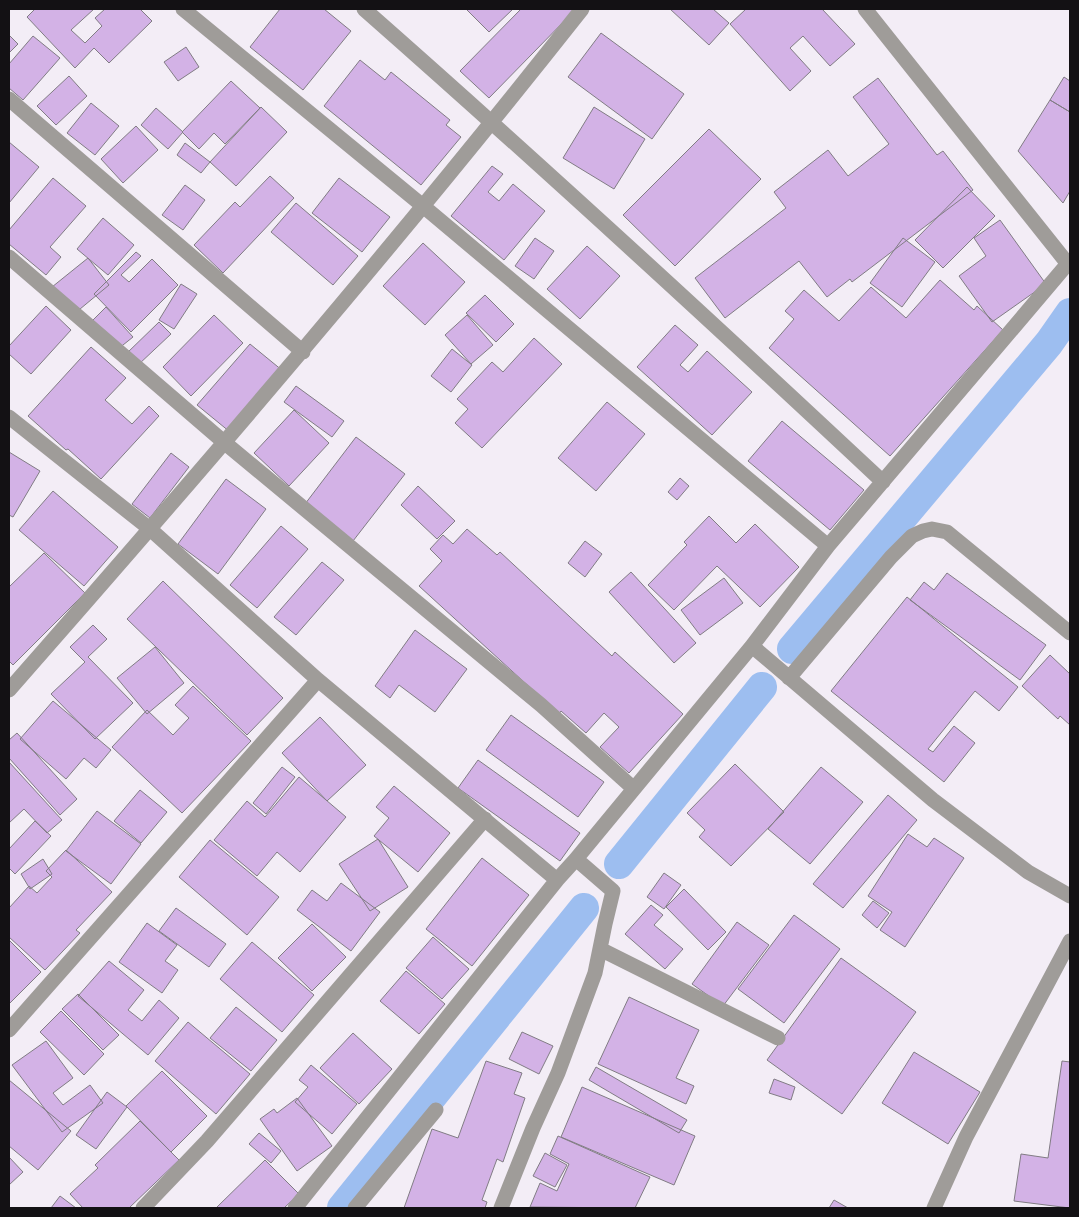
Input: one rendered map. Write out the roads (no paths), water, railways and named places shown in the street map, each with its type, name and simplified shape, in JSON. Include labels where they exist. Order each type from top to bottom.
[{"type":"street","points":[[183,9],[423,206],[828,546]]},
{"type":"street","points":[[364,9],[493,122],[670,282],[883,482]]},
{"type":"street","points":[[9,690],[303,352],[493,122],[582,9]]},
{"type":"street","points":[[295,1208],[557,880],[576,860],[752,646],[828,546],[1069,262],[865,9]]},
{"type":"street","points":[[9,99],[303,352]]},
{"type":"street","points":[[9,257],[225,443],[541,705],[634,788]]},
{"type":"street","points":[[9,417],[150,529],[318,680],[557,880]]},
{"type":"street","points":[[789,678],[891,557],[912,536],[932,529],[947,532],[1070,633]]},
{"type":"street","points":[[752,646],[933,800],[1028,872],[1070,896]]},
{"type":"street","points":[[9,1030],[318,680]]},
{"type":"street","points":[[143,1208],[207,1140],[485,819]]},
{"type":"street","points":[[501,1208],[533,1128],[558,1073],[595,973],[613,891],[576,860]]},
{"type":"street","points":[[934,1208],[966,1137],[1070,942]]},
{"type":"street","points":[[600,949],[778,1038]]},
{"type":"street","points":[[355,1208],[436,1110]]},
{"type":"waterway","points":[[792,649],[1049,343],[1070,313]]},
{"type":"waterway","points":[[619,864],[762,687]]},
{"type":"waterway","points":[[342,1208],[584,908]]}]
